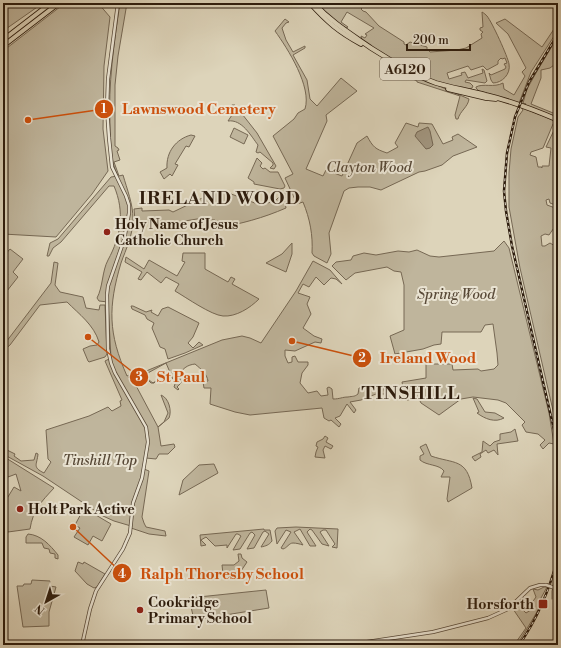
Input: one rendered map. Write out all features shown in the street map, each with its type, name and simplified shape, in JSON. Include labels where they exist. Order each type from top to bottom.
[{"type":"highway","points":[[3,40],[51,3]]},
{"type":"highway","points":[[3,46],[59,3]]},
{"type":"highway","name":"A6120","points":[[310,3],[324,19],[338,31],[376,51]]},
{"type":"highway","name":"A6120","points":[[314,3],[340,28],[408,70],[449,90],[504,100],[558,120]]},
{"type":"highway","name":"A6120","points":[[437,83],[486,98],[504,100]]},
{"type":"street","points":[[82,645],[90,609],[96,591],[123,549],[130,533],[133,503],[142,478],[148,447],[146,427],[115,373],[108,349],[108,286],[124,240],[129,212],[129,204],[126,196],[112,167],[108,127],[108,79],[118,3]]},
{"type":"street","points":[[347,645],[433,632],[488,618],[514,605],[527,590],[534,586],[546,585],[558,589]]},
{"type":"green space","points":[[3,3],[43,3],[3,31]]},
{"type":"green space","points":[[65,3],[98,3],[110,17],[104,66],[103,129],[108,171],[92,194],[56,237],[3,234],[3,51]]},
{"type":"green space","name":"Tinshill Top","points":[[120,3],[127,3],[118,56],[115,85],[115,146],[119,150],[117,151],[120,160],[114,162],[119,176],[123,175],[131,202],[133,225],[131,236],[121,263],[114,293],[112,307],[113,333],[127,376],[143,369],[144,370],[128,377],[130,379],[138,375],[141,377],[133,380],[158,427],[161,446],[174,444],[175,447],[168,454],[159,454],[156,459],[146,458],[144,469],[149,471],[142,517],[146,527],[165,531],[166,536],[149,534],[103,516],[43,476],[3,454],[3,448],[15,454],[14,456],[21,461],[34,460],[36,453],[38,454],[36,465],[40,471],[44,473],[51,462],[48,459],[46,430],[89,416],[108,407],[112,411],[121,406],[120,401],[122,400],[105,361],[111,358],[108,302],[99,301],[97,298],[106,264],[119,233],[120,205],[114,186],[109,186],[61,242],[53,248],[49,256],[47,256],[50,243],[58,239],[111,177],[118,176],[113,164],[111,151],[110,94],[112,64]]},
{"type":"green space","points":[[316,3],[362,3],[364,6],[361,9],[366,12],[379,26],[404,42],[404,44],[406,45],[410,42],[427,47],[430,52],[466,48],[482,38],[481,34],[483,32],[480,28],[483,27],[482,12],[489,19],[500,40],[508,60],[509,71],[503,80],[493,83],[491,80],[489,73],[491,75],[505,69],[506,67],[504,64],[507,63],[505,58],[501,58],[498,61],[498,64],[487,70],[483,66],[471,70],[468,66],[447,73],[449,79],[462,75],[461,73],[465,72],[468,78],[483,73],[482,69],[484,70],[487,81],[485,83],[466,80],[465,82],[470,83],[473,86],[468,90],[435,81],[397,63],[362,40],[361,36],[365,38],[367,35],[365,34],[374,28],[347,12],[341,22],[348,27],[346,28],[333,20]]},
{"type":"green space","name":"Clayton Wood","points":[[285,19],[289,22],[282,28],[286,40],[293,52],[305,46],[305,48],[293,55],[307,80],[310,99],[317,106],[341,78],[357,91],[326,115],[327,121],[306,169],[323,176],[326,170],[342,176],[357,143],[367,136],[375,147],[387,153],[398,147],[395,143],[406,123],[418,127],[419,123],[432,124],[443,144],[453,140],[452,137],[458,134],[477,147],[453,156],[442,165],[419,172],[381,190],[370,187],[358,187],[349,188],[344,191],[329,233],[331,254],[327,263],[314,256],[312,253],[309,221],[303,202],[297,204],[285,178],[293,174],[273,136],[294,119],[298,113],[305,109],[306,100],[305,90],[298,68],[275,31]]},
{"type":"green space","points":[[505,19],[542,47],[558,23],[558,30],[531,72],[519,103],[479,91],[476,88],[482,85],[496,85],[503,83],[504,89],[514,95],[525,76],[522,72],[526,68],[508,34],[496,23]]},
{"type":"green space","points":[[558,36],[558,62],[550,68],[541,70],[541,78],[531,104],[558,115],[558,118],[522,104],[526,104],[523,103],[527,89]]},
{"type":"green space","points":[[407,74],[411,74],[469,99],[458,119],[456,119],[455,115],[460,96],[417,82],[409,77],[408,79],[406,77]]},
{"type":"green space","points":[[232,105],[235,105],[257,133],[276,166],[274,169],[270,168],[273,163],[260,152],[256,152],[258,145],[246,129],[238,123],[228,121],[232,115],[226,110]]},
{"type":"green space","points":[[521,107],[558,122],[558,206],[550,203],[549,199],[546,200],[547,205],[558,209],[558,222],[549,235],[545,234],[541,236],[542,246],[550,243],[555,246],[558,241],[558,432],[520,268],[509,207],[511,149],[518,117],[523,110]],"holes":[[[553,124],[556,126],[546,147],[551,148],[549,166],[542,166],[542,168],[538,167],[536,157],[530,155],[531,152],[543,148]]]},
{"type":"green space","points":[[234,128],[248,135],[244,144],[230,137]]},
{"type":"green space","points":[[191,135],[195,136],[189,147],[186,146],[175,164],[178,165],[172,176],[170,174],[164,179],[160,172],[167,168],[168,157],[173,147],[181,140]]},
{"type":"green space","points":[[257,158],[262,163],[260,166],[263,169],[265,168],[270,172],[278,172],[285,186],[284,188],[280,189],[254,184],[254,182],[248,178]]},
{"type":"green space","points":[[217,191],[226,192],[260,205],[275,201],[282,194],[287,192],[289,196],[284,198],[286,208],[252,220],[216,228],[215,220],[197,219],[179,222],[151,221],[150,223],[135,220],[134,209],[142,208],[142,211],[169,210],[173,212]]},
{"type":"green space","name":"Spring Wood","points":[[504,241],[509,248],[549,413],[554,444],[549,443],[543,449],[540,445],[545,440],[538,434],[526,432],[522,425],[525,422],[506,403],[498,400],[473,397],[461,399],[439,415],[421,403],[419,399],[407,400],[404,393],[402,382],[426,378],[426,364],[452,364],[453,370],[478,369],[481,371],[494,369],[498,365],[493,324],[485,325],[481,332],[442,332],[441,344],[395,354],[390,336],[404,330],[404,285],[401,272],[394,271],[387,267],[355,273],[346,280],[332,266],[336,262],[351,260],[353,256],[364,253],[376,255],[398,251],[409,252],[417,250],[430,256],[439,257],[494,251]]},
{"type":"green space","points":[[292,243],[292,254],[286,272],[266,263],[282,254]]},
{"type":"green space","points":[[10,249],[23,259],[13,272],[18,277],[3,296],[3,281],[8,274],[3,270],[3,257]]},
{"type":"green space","points":[[183,253],[205,253],[205,269],[228,282],[231,277],[235,279],[232,284],[259,299],[247,309],[233,315],[218,315],[175,291],[179,284],[166,277],[161,283],[147,272],[141,280],[138,279],[142,272],[125,262],[126,257],[144,269],[149,260],[177,276],[185,262],[182,261]]},
{"type":"green space","points":[[313,261],[330,270],[342,284],[336,279],[331,278],[324,285],[316,277],[309,287],[303,284],[298,293],[310,297],[307,304],[311,314],[303,328],[314,336],[322,339],[321,343],[315,342],[295,351],[285,350],[285,356],[288,363],[292,362],[292,357],[295,356],[298,362],[308,362],[308,365],[302,373],[300,383],[308,393],[317,391],[321,396],[328,395],[327,388],[329,387],[332,389],[333,399],[335,399],[355,396],[358,394],[359,388],[383,386],[385,394],[376,394],[361,400],[350,402],[356,410],[354,413],[347,404],[340,416],[335,418],[341,424],[339,427],[331,420],[329,421],[324,418],[322,408],[250,415],[210,404],[211,388],[204,388],[203,382],[208,381],[207,378],[195,364],[186,367],[179,374],[181,383],[177,387],[179,389],[178,390],[174,387],[175,384],[166,363],[146,374],[149,380],[153,383],[151,383],[144,376],[144,372],[222,340],[242,336],[261,343],[296,291]]},
{"type":"green space","points":[[54,262],[58,263],[55,285],[60,292],[83,297],[86,308],[99,310],[100,305],[105,305],[107,354],[105,357],[89,362],[88,361],[83,349],[97,345],[99,342],[97,336],[90,325],[67,302],[40,305],[10,345],[3,351],[3,346],[51,283]]},
{"type":"green space","points":[[131,306],[146,312],[152,310],[151,312],[158,316],[162,309],[168,307],[199,323],[193,337],[188,343],[193,348],[199,342],[203,345],[168,359],[165,349],[160,347],[152,328],[154,323],[147,319],[145,315],[132,309]]},
{"type":"green space","points":[[161,395],[168,402],[170,415],[169,418],[158,427],[164,422],[168,413]]},
{"type":"green space","points":[[473,398],[477,399],[485,412],[495,413],[504,418],[494,420],[487,419],[480,415],[477,413],[479,412]]},
{"type":"green space","points":[[515,429],[518,441],[497,444],[498,455],[494,450],[488,453],[486,450],[480,454],[481,457],[475,461],[472,457],[482,452],[483,441],[490,446],[494,442],[500,440],[500,434],[511,432]]},
{"type":"green space","points":[[325,436],[328,438],[326,442],[333,446],[331,449],[325,446],[323,450],[325,458],[315,457],[318,447],[316,446],[317,442]]},
{"type":"green space","points":[[426,444],[431,456],[453,462],[463,467],[467,471],[470,478],[472,488],[448,502],[447,499],[450,477],[441,477],[444,471],[442,469],[420,460],[420,456],[424,454],[420,447]]},
{"type":"green space","points":[[6,458],[54,488],[35,511],[30,529],[8,532],[5,524],[3,505],[14,487],[21,491],[16,474],[8,477],[5,472],[4,463]]},
{"type":"green space","points":[[214,464],[218,473],[179,495],[183,480],[199,465]]},
{"type":"green space","points":[[84,508],[111,524],[102,541],[93,536],[88,545],[74,537],[80,528],[75,525]]},
{"type":"green space","points":[[296,527],[338,529],[337,548],[332,547],[335,544],[326,530],[320,532],[329,546],[322,544],[310,529],[307,532],[316,546],[310,546],[300,529],[294,532],[303,545],[293,543],[283,549],[281,548],[291,532],[286,530],[277,544],[275,531],[277,528]]},
{"type":"green space","points":[[264,529],[270,530],[272,541],[261,547],[269,534],[265,531],[254,548],[247,549],[255,535],[252,532],[240,549],[233,550],[241,536],[238,534],[236,534],[227,548],[227,545],[215,546],[206,537],[201,540],[206,545],[201,546],[200,535]]},
{"type":"green space","points":[[28,534],[37,536],[45,541],[58,555],[58,559],[55,558],[55,554],[50,553],[49,549],[44,548],[42,543],[26,543],[26,537]]},
{"type":"green space","points":[[238,554],[241,554],[242,558],[247,562],[239,574],[223,574],[222,565],[234,565],[239,561]]},
{"type":"green space","points":[[78,562],[83,564],[84,562],[105,574],[97,587],[94,588],[87,584],[75,571]]},
{"type":"green space","points":[[32,580],[50,581],[50,586],[56,587],[49,612],[49,626],[23,627],[17,586],[31,584]]},
{"type":"green space","points":[[547,587],[541,598],[539,608],[517,645],[514,645],[526,628],[513,609],[523,597],[527,603],[521,608],[526,613],[534,608],[531,604],[536,597],[533,589],[538,590]]},
{"type":"green space","points":[[266,590],[269,608],[194,620],[189,598]]},
{"type":"shaded area","points":[[428,127],[433,145],[426,149],[415,136],[417,132]]},
{"type":"waterway","points":[[552,599],[552,591],[558,570]]},
{"type":"waterway","points":[[533,645],[535,641]]},
{"type":"railway","points":[[558,34],[529,82],[515,117],[507,153],[504,191],[512,246],[558,447]]},
{"type":"railway","points":[[519,645],[526,635],[543,602],[558,557]]},
{"type":"place","name":"Lawnswood Cemetery","points":[[28,120]]},
{"type":"place","name":"Holy Name of Jesus Catholic Church","points":[[107,232]]},
{"type":"place","name":"St Paul","points":[[88,337]]},
{"type":"place","name":"Ireland Wood","points":[[292,341]]},
{"type":"place","name":"Holt Park Active","points":[[20,509]]},
{"type":"place","name":"Ralph Thoresby School","points":[[73,527]]},
{"type":"place","name":"Horsforth","points":[[543,604]]},
{"type":"place","name":"Cookridge Primary School","points":[[140,610]]},
{"type":"district","name":"IRELAND WOOD","points":[[220,198]]},
{"type":"district","name":"TINSHILL","points":[[411,393]]}]
